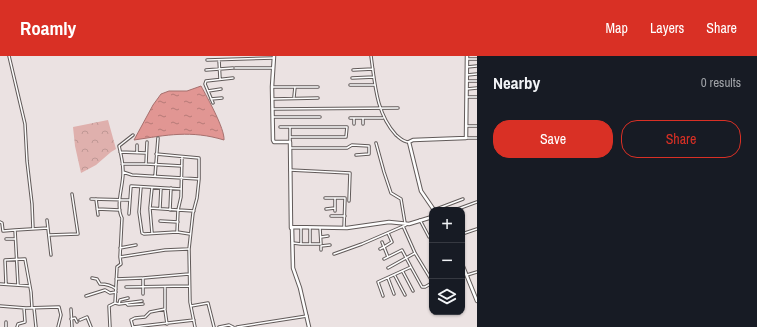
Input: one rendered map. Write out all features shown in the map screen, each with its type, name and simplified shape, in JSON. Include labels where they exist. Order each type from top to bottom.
[{"type":"street","points":[[9,56],[25,124],[34,229]]},
{"type":"street","points":[[370,56],[383,118],[389,128],[399,138],[406,143],[413,140],[477,138]]},
{"type":"street","points":[[207,60],[239,57],[274,57],[272,87],[273,140],[274,142],[290,142]]},
{"type":"street","points":[[466,138],[467,58],[477,59]]},
{"type":"street","points":[[219,60],[220,79]]},
{"type":"street","points":[[467,67],[477,66]]},
{"type":"street","points":[[206,70],[273,68]]},
{"type":"street","points":[[353,70],[373,70]]},
{"type":"street","points":[[467,74],[477,74]]},
{"type":"street","points":[[352,78],[374,77]]},
{"type":"street","points":[[213,103],[205,84],[206,81],[233,78]]},
{"type":"street","points":[[467,81],[477,81]]},
{"type":"street","points":[[350,85],[375,85]]},
{"type":"street","points":[[272,87],[318,87]]},
{"type":"street","points":[[294,98],[295,87]]},
{"type":"street","points":[[208,91],[220,88]]},
{"type":"street","points":[[467,89],[477,88]]},
{"type":"street","points":[[467,97],[477,96]]},
{"type":"street","points":[[211,99],[222,98]]},
{"type":"street","points":[[272,99],[318,98]]},
{"type":"street","points":[[273,109],[398,108]]},
{"type":"street","points":[[273,117],[320,117]]},
{"type":"street","points":[[350,118],[383,118]]},
{"type":"street","points":[[354,118],[354,124]]},
{"type":"street","points":[[363,118],[363,124]]},
{"type":"street","points":[[280,127],[347,126],[347,137],[290,137]]},
{"type":"street","points":[[466,126],[477,126]]},
{"type":"street","points":[[290,127],[293,268],[300,288],[309,327]]},
{"type":"street","points":[[115,303],[117,267],[121,264],[120,248],[122,218],[120,210],[124,172],[119,146],[133,135]]},
{"type":"street","points":[[155,176],[158,138]]},
{"type":"street","points":[[146,164],[147,142]]},
{"type":"street","points":[[409,142],[421,191],[432,207]]},
{"type":"street","points":[[376,143],[391,194],[400,199],[407,224]]},
{"type":"street","points":[[137,145],[137,153]]},
{"type":"street","points":[[290,148],[347,148],[352,145],[369,146],[369,154],[356,155]]},
{"type":"street","points":[[120,152],[146,153]]},
{"type":"street","points":[[156,154],[199,158],[197,198],[190,234],[189,249],[190,306],[195,327]]},
{"type":"street","points":[[177,232],[178,210],[181,201],[182,157]]},
{"type":"street","points":[[122,164],[182,166]]},
{"type":"street","points":[[290,170],[350,173],[350,200],[344,198],[325,198]]},
{"type":"street","points":[[124,172],[132,174],[198,179]]},
{"type":"street","points":[[129,214],[131,186],[181,189]]},
{"type":"street","points":[[141,187],[139,212],[142,233],[177,232],[190,234]]},
{"type":"street","points":[[152,188],[150,208],[152,233]]},
{"type":"street","points":[[160,209],[161,188]]},
{"type":"street","points":[[170,210],[171,188]]},
{"type":"street","points":[[49,236],[78,234],[72,194]]},
{"type":"street","points":[[335,198],[335,211]]},
{"type":"street","points":[[344,198],[344,228]]},
{"type":"street","points":[[92,199],[130,200]]},
{"type":"street","points":[[96,199],[98,215]]},
{"type":"street","points":[[442,207],[463,199]]},
{"type":"street","points":[[463,207],[477,202]]},
{"type":"street","points":[[150,208],[194,211]]},
{"type":"street","points":[[326,208],[335,208]]},
{"type":"street","points":[[98,209],[120,210]]},
{"type":"street","points":[[331,216],[345,216]]},
{"type":"street","points":[[334,254],[407,224],[429,217]]},
{"type":"street","points":[[47,220],[51,255]]},
{"type":"street","points":[[420,220],[429,237]]},
{"type":"street","points":[[160,221],[178,222]]},
{"type":"street","points":[[0,222],[2,223],[3,231],[48,228]]},
{"type":"street","points":[[291,229],[294,227],[344,228],[388,222],[407,224]]},
{"type":"street","points":[[403,226],[430,279]]},
{"type":"street","points":[[301,228],[301,244]]},
{"type":"street","points":[[310,228],[310,244]]},
{"type":"street","points":[[320,228],[321,250]]},
{"type":"street","points":[[465,233],[477,229]]},
{"type":"street","points":[[15,230],[18,285]]},
{"type":"street","points":[[388,233],[392,242]]},
{"type":"street","points":[[321,237],[328,236]]},
{"type":"street","points":[[6,239],[16,239]]},
{"type":"street","points":[[380,249],[396,241]]},
{"type":"street","points":[[382,242],[388,257]]},
{"type":"street","points":[[292,243],[330,245]]},
{"type":"street","points":[[120,248],[136,245]]},
{"type":"street","points":[[120,257],[165,250],[189,249]]},
{"type":"street","points":[[384,259],[402,250],[422,287],[429,284]]},
{"type":"street","points":[[388,268],[416,253]]},
{"type":"street","points":[[6,284],[6,260],[25,259],[36,327]]},
{"type":"street","points":[[383,296],[378,282],[403,272],[411,267]]},
{"type":"street","points":[[465,271],[477,301]]},
{"type":"street","points":[[403,272],[413,291]]},
{"type":"street","points":[[467,275],[477,272]]},
{"type":"street","points":[[116,280],[189,274]]},
{"type":"street","points":[[394,276],[405,295]]},
{"type":"street","points":[[92,278],[97,279],[100,284],[108,284],[116,291]]},
{"type":"street","points":[[143,278],[143,294]]},
{"type":"street","points":[[388,278],[394,294]]},
{"type":"street","points":[[0,284],[30,286]]},
{"type":"street","points":[[126,287],[189,286]]},
{"type":"street","points":[[165,287],[165,310],[167,324]]},
{"type":"street","points":[[86,296],[105,290],[110,293],[116,291]]},
{"type":"street","points":[[119,304],[120,300],[128,298]]},
{"type":"street","points":[[110,327],[110,306],[115,303],[119,304],[142,301]]},
{"type":"street","points":[[126,303],[128,305],[143,304]]},
{"type":"street","points":[[190,306],[208,303],[214,327]]},
{"type":"street","points":[[0,306],[24,308],[59,307],[61,315],[58,327]]},
{"type":"street","points":[[17,327],[18,324],[25,322],[24,308]]},
{"type":"street","points":[[70,309],[72,327]]},
{"type":"street","points":[[165,310],[150,312],[145,317],[131,320],[132,327],[194,320]]},
{"type":"street","points":[[237,327],[307,316]]},
{"type":"street","points":[[71,319],[75,318],[77,322]]},
{"type":"street","points":[[80,320],[87,318],[90,327]]},
{"type":"street","points":[[6,322],[6,327]]},
{"type":"street","points":[[219,327],[230,325],[232,327]]},
{"type":"green space","points":[[108,120],[116,149],[96,165],[81,173],[75,146],[73,127]]},
{"type":"water","points":[[201,86],[222,128],[224,140],[201,135],[179,134],[134,140],[153,105],[161,94],[169,91],[187,91]]}]
